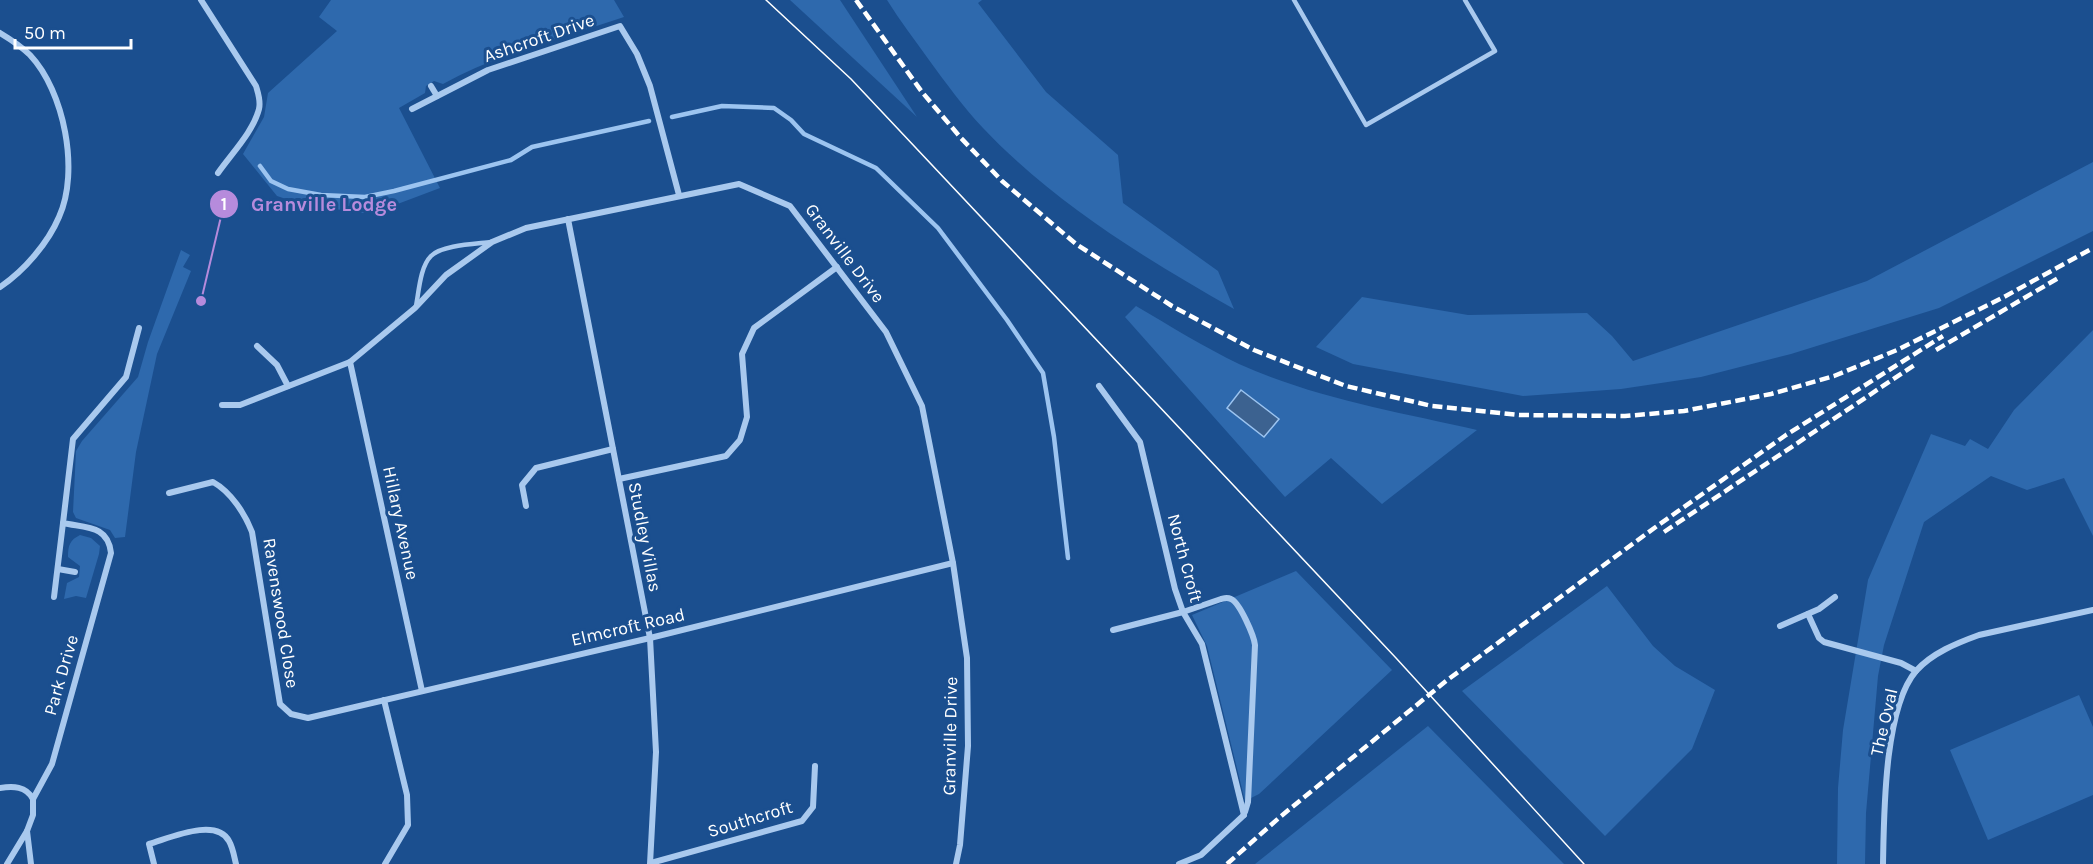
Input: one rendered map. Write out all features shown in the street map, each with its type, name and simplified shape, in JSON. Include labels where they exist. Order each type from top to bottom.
[{"type":"street","points":[[201,0],[256,86],[259,96],[259,108],[253,123],[219,173]]},
{"type":"street","name":"Ashcroft Drive","points":[[412,109],[488,70],[621,26],[637,54],[650,86],[679,195]]},
{"type":"street","points":[[0,33],[30,55],[43,74],[57,101],[66,131],[68,159],[67,185],[60,216],[33,256],[0,287]]},
{"type":"street","points":[[431,86],[436,96]]},
{"type":"street","name":"Granville Drive","points":[[222,405],[240,405],[350,362],[415,308],[446,275],[492,242],[526,228],[739,184],[790,206],[886,332],[922,406],[953,563],[967,658],[968,735],[960,845],[956,864]]},
{"type":"street","name":"Studley Villas","points":[[568,219],[650,638],[656,752],[651,863]]},
{"type":"street","points":[[619,479],[726,456],[740,440],[747,417],[742,354],[754,328],[837,267]]},
{"type":"street","points":[[54,597],[73,439],[126,377],[139,328]]},
{"type":"street","points":[[257,346],[277,366],[288,386]]},
{"type":"street","name":"Hillary Avenue","points":[[350,362],[422,691]]},
{"type":"street","name":"North Croft","points":[[1099,386],[1140,442],[1175,589],[1184,612],[1202,644],[1245,815]]},
{"type":"street","points":[[526,506],[522,486],[536,468],[613,449]]},
{"type":"street","name":"Ravenswood Close","points":[[169,493],[213,482],[221,487],[246,518],[252,532],[280,704],[291,714],[308,718]]},
{"type":"street","name":"Park Drive","points":[[31,864],[27,831],[33,815],[33,799],[51,764],[111,553],[110,543],[99,530],[63,523]]},
{"type":"street","name":"Elmcroft Road","points":[[308,718],[650,638],[953,563]]},
{"type":"street","points":[[58,569],[75,572]]},
{"type":"street","points":[[1780,626],[1808,614],[1835,597]]},
{"type":"street","points":[[1113,630],[1184,612],[1221,599],[1231,599],[1235,602],[1254,638],[1248,802],[1245,815],[1201,855],[1179,864]]},
{"type":"street","name":"The Oval","points":[[1883,864],[1884,814],[1895,724],[1903,693],[1916,671],[1936,655],[1962,641],[2093,610]]},
{"type":"street","points":[[1808,614],[1819,638],[1824,642],[1901,663],[1916,671]]},
{"type":"street","points":[[384,700],[407,795],[408,825],[385,864]]},
{"type":"street","name":"Southcroft","points":[[651,863],[802,821],[813,807],[815,766]]},
{"type":"street","points":[[0,788],[21,788],[26,790],[33,799]]},
{"type":"street","points":[[154,864],[149,844],[211,828],[224,834],[229,840],[236,864]]},
{"type":"street","points":[[7,864],[27,831]]},
{"type":"lane","points":[[1294,0],[1366,125],[1495,51],[1465,0]]},
{"type":"lane","points":[[415,308],[424,268],[431,256],[442,249],[492,242]]},
{"type":"shaded area","points":[[331,0],[614,0],[624,17],[486,63],[443,84],[434,81],[426,86],[425,93],[399,108],[440,188],[387,208],[363,213],[301,204],[277,196],[243,154],[264,117],[268,93],[337,31],[319,17]]},
{"type":"shaded area","points":[[790,0],[840,0],[917,117]]},
{"type":"shaded area","points":[[887,0],[982,0],[978,3],[1046,92],[1118,155],[1123,203],[1218,271],[1234,309],[1101,228],[1010,155],[962,103]]},
{"type":"shaded area","points":[[2093,162],[2093,231],[1939,308],[1791,354],[1701,377],[1621,389],[1523,396],[1353,364],[1316,347],[1362,297],[1468,315],[1587,313],[1612,336],[1633,361],[1867,281]]},
{"type":"shaded area","points":[[181,250],[190,255],[183,267],[191,271],[157,354],[136,452],[125,537],[115,538],[110,530],[76,518],[73,512],[76,451],[82,441],[138,377]]},
{"type":"shaded area","points":[[1136,306],[1213,351],[1268,376],[1356,403],[1477,430],[1382,504],[1331,458],[1285,497],[1125,317]]},
{"type":"shaded area","points":[[2093,330],[2093,536],[2064,478],[2027,490],[1991,476],[1924,522],[1884,645],[1878,676],[1866,813],[1865,864],[1837,864],[1838,788],[1843,730],[1868,580],[1931,434],[1965,446],[1970,439],[1988,449],[2014,410]]},
{"type":"shaded area","points":[[1241,390],[1279,419],[1264,437],[1227,408]]},
{"type":"shaded area","points":[[80,535],[91,538],[100,546],[99,554],[86,598],[76,596],[64,599],[67,583],[79,577],[80,566],[68,557],[68,549],[70,543]]},
{"type":"shaded area","points":[[1296,571],[1392,670],[1259,794],[1245,801],[1207,646],[1192,615]]},
{"type":"shaded area","points":[[1607,586],[1653,646],[1675,666],[1715,690],[1692,749],[1605,836],[1462,691]]},
{"type":"shaded area","points":[[2079,695],[2093,727],[2093,795],[1988,840],[1950,750]]},
{"type":"shaded area","points":[[1428,726],[1564,864],[1255,864]]},
{"type":"waterway","points":[[672,117],[722,106],[774,108],[791,120],[804,134],[876,168],[938,228],[1007,320],[1043,373],[1054,437],[1068,558]]},
{"type":"waterway","points":[[260,166],[271,181],[288,189],[321,195],[365,197],[511,160],[532,147],[649,121]]},
{"type":"tram line","points":[[766,0],[851,79],[1396,658],[1584,864]]},
{"type":"railway","points":[[856,0],[922,92],[961,138],[1002,181],[1076,244],[1172,306],[1254,350],[1346,386],[1432,406],[1519,415],[1625,416],[1684,411],[1771,394],[1834,376],[1897,350],[2002,298],[2093,248]]},
{"type":"railway","points":[[1936,350],[2060,277]]},
{"type":"railway","points":[[1227,864],[1280,817],[1446,681],[1657,526],[1786,435],[1943,336]]},
{"type":"railway","points":[[1664,532],[1916,364]]},
{"type":"place","name":"Granville Lodge","points":[[201,301]]}]
